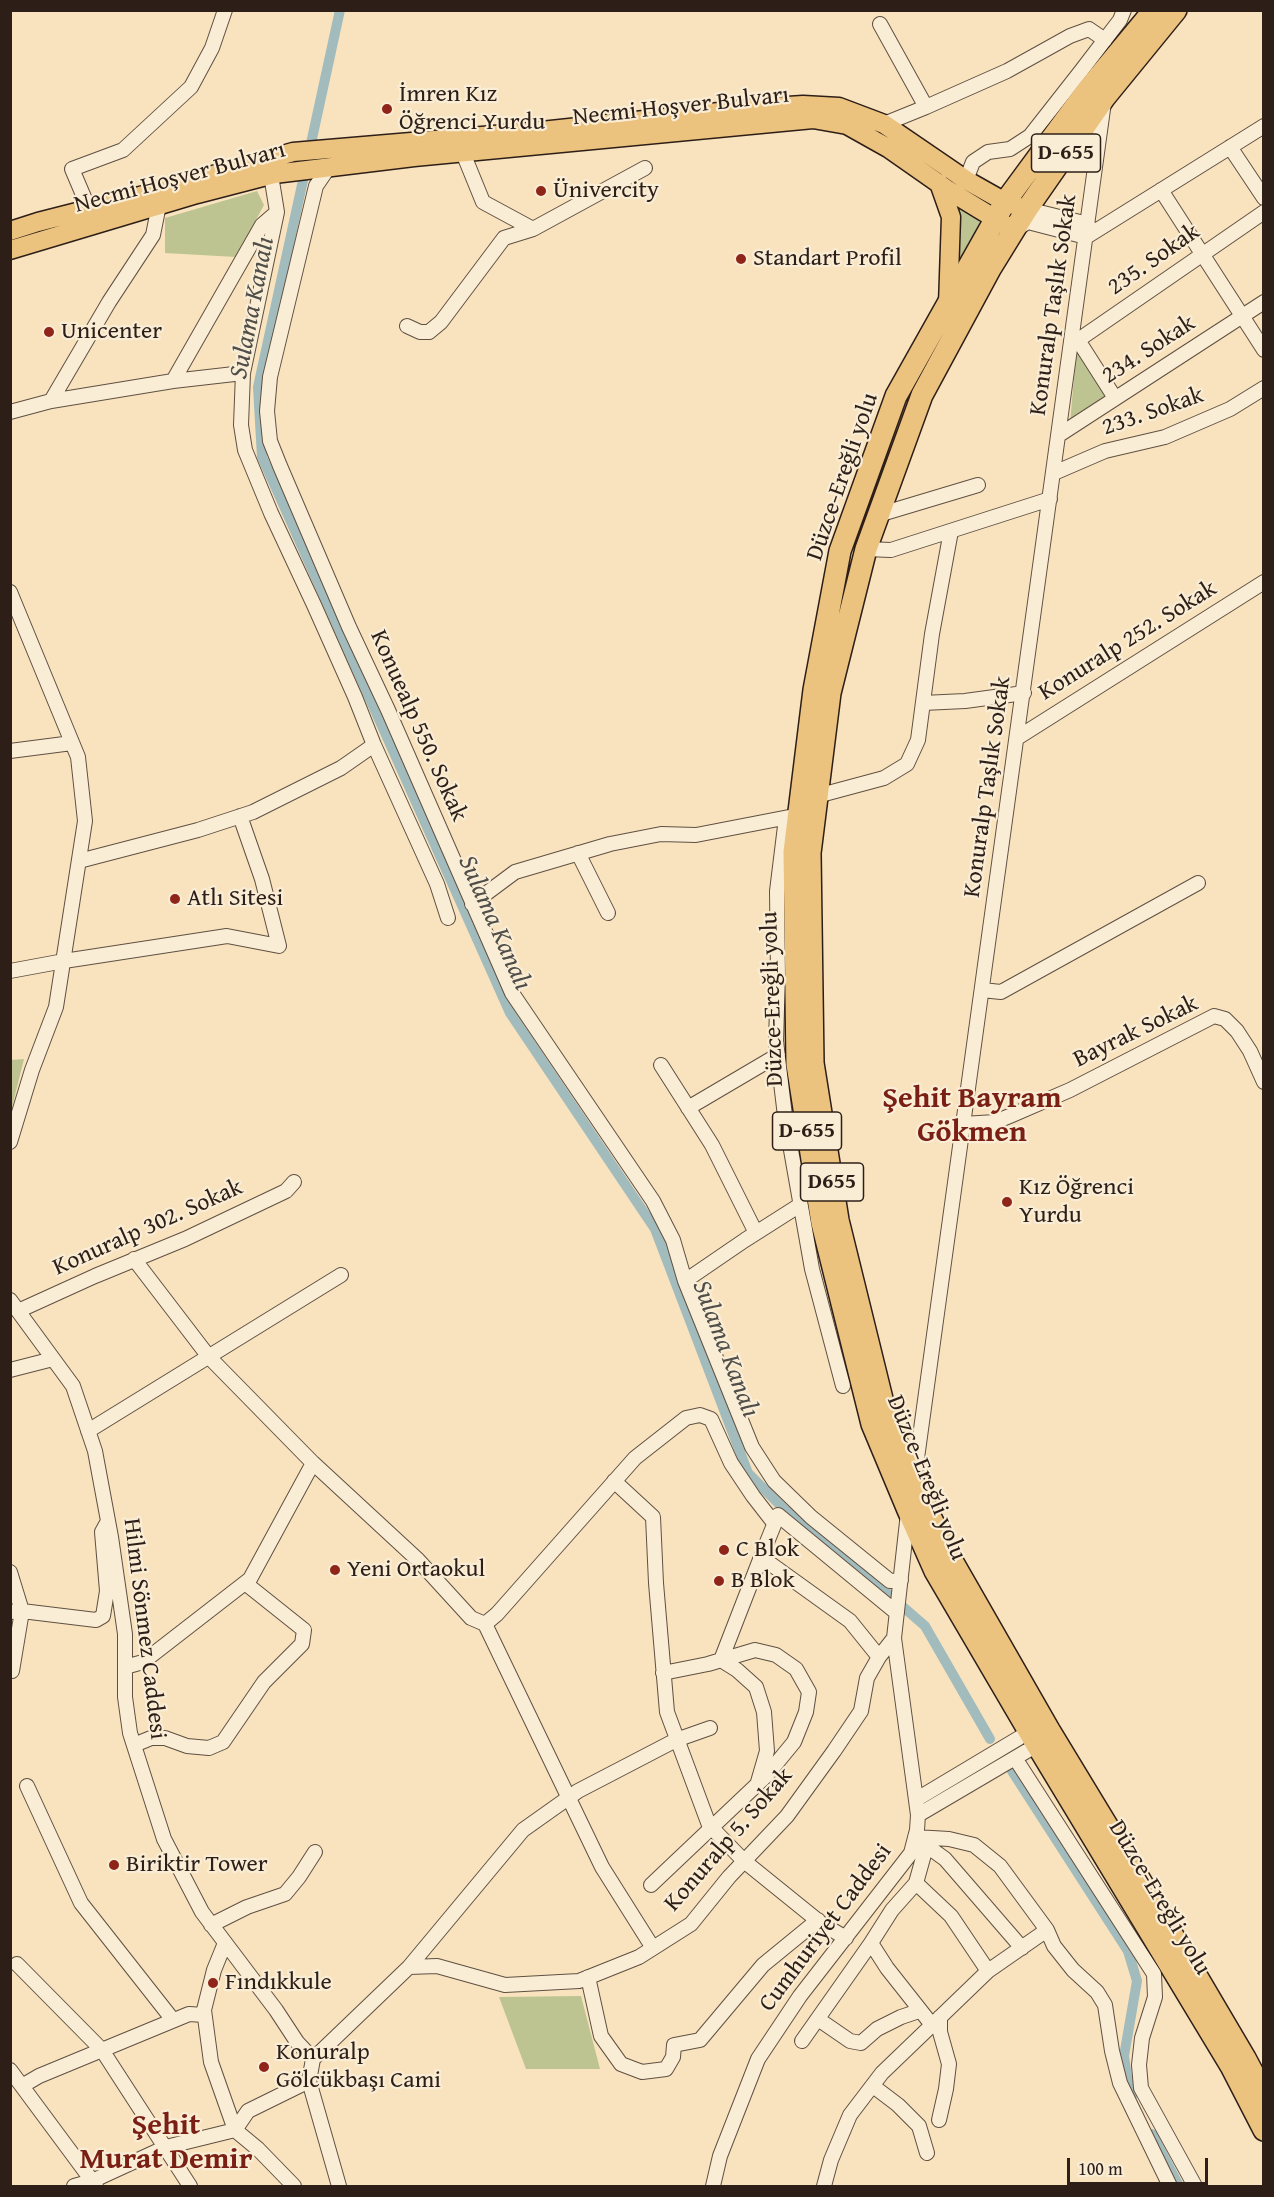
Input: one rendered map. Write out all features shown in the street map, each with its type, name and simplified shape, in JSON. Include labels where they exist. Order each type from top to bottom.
[{"type":"highway","name":"Düzce-Ereğli yolu","points":[[1176,10],[1105,97],[1027,209],[990,269],[922,395],[866,549],[830,693],[810,853],[813,1063],[838,1220],[887,1419],[914,1483],[1038,1736],[1149,1895],[1245,2058],[1263,2094]]},
{"type":"highway","name":"Düzce-Ereğli yolu","points":[[1148,15],[1086,92],[1000,211],[896,396],[840,551],[792,816],[797,1064],[822,1223],[872,1424],[908,1510],[935,1571],[1038,1736],[1231,2066],[1263,2130]]},
{"type":"main road","name":"Necmi Hoşver Bulvarı","points":[[10,231],[282,154],[541,132],[792,106],[839,106],[884,124],[966,180],[1000,211],[1014,230]]},
{"type":"main road","name":"Necmi Hoşver Bulvarı","points":[[10,250],[273,174],[813,118],[847,125],[888,148],[939,183],[1000,211]]},
{"type":"main road","points":[[939,183],[951,217],[948,305]]},
{"type":"main road","points":[[1000,211],[1027,209]]},
{"type":"street","points":[[89,209],[72,170],[123,150],[191,87],[212,48],[225,10]]},
{"type":"street","points":[[966,180],[973,162],[988,152],[1010,149],[1030,136],[1105,40],[1124,10]]},
{"type":"street","points":[[880,24],[926,107]]},
{"type":"street","points":[[884,124],[1006,71],[1070,36],[1089,29],[1105,40]]},
{"type":"street","name":"Konuralp Taşlık Sokak","points":[[914,1483],[1059,435],[1075,343],[1105,97]]},
{"type":"street","points":[[1014,230],[1028,222],[1087,230],[1161,190],[1263,126]]},
{"type":"street","points":[[1230,147],[1263,198]]},
{"type":"street","points":[[463,153],[483,202],[533,229]]},
{"type":"street","name":"Konuealp 550. Sokak","points":[[325,167],[327,170],[316,186],[270,377],[267,411],[270,441],[304,526],[393,720],[512,993],[653,1201],[674,1240],[685,1281],[752,1447],[774,1481],[811,1517],[890,1581],[901,1582]]},
{"type":"street","points":[[407,327],[420,332],[429,332],[441,322],[504,238],[533,229],[645,168]]},
{"type":"street","points":[[273,174],[277,212],[243,374],[241,424],[245,450],[437,884],[448,918]]},
{"type":"street","points":[[1161,190],[1263,350]]},
{"type":"street","points":[[51,401],[109,302],[153,235],[159,206]]},
{"type":"street","points":[[1027,209],[1087,230]]},
{"type":"street","points":[[172,381],[262,225],[277,212]]},
{"type":"street","name":"235. Sokak","points":[[1075,343],[1263,212]]},
{"type":"street","name":"234. Sokak","points":[[1059,435],[1263,302]]},
{"type":"street","points":[[1075,343],[1116,398]]},
{"type":"street","points":[[10,412],[51,401],[172,381],[243,374]]},
{"type":"street","name":"233. Sokak","points":[[1054,473],[1105,451],[1165,437],[1230,409],[1263,388]]},
{"type":"street","points":[[878,515],[978,485]]},
{"type":"street","points":[[866,549],[891,549],[1050,500]]},
{"type":"street","points":[[817,796],[884,778],[907,764],[918,740],[932,634],[951,531]]},
{"type":"street","name":"Konuralp 252. Sokak","points":[[1017,738],[1263,582]]},
{"type":"street","points":[[10,1142],[32,1070],[56,1007],[86,821],[78,757],[11,597]]},
{"type":"street","points":[[923,703],[965,701],[1023,693]]},
{"type":"street","points":[[10,752],[72,742]]},
{"type":"street","points":[[79,861],[198,830],[254,812],[341,768],[374,745]]},
{"type":"street","points":[[10,971],[227,936],[279,946],[262,879],[240,816]]},
{"type":"street","points":[[472,904],[515,872],[578,853],[638,837],[661,834],[696,835],[792,816],[777,891],[778,1055],[785,1116],[812,1269],[843,1386]]},
{"type":"street","points":[[578,853],[608,914]]},
{"type":"street","points":[[982,990],[1001,992],[1198,883]]},
{"type":"street","name":"Bayrak Sokak","points":[[963,1124],[995,1122],[1012,1115],[1070,1089],[1214,1016],[1225,1019],[1238,1031],[1250,1051],[1263,1083]]},
{"type":"street","points":[[688,1108],[778,1055]]},
{"type":"street","points":[[662,1065],[712,1145],[756,1233]]},
{"type":"street","name":"Konuralp 302. Sokak","points":[[14,1306],[185,1239],[286,1191],[294,1182]]},
{"type":"street","points":[[685,1281],[800,1205]]},
{"type":"street","points":[[134,1259],[209,1357],[313,1463],[418,1560],[471,1618],[485,1624],[602,1867],[653,1948]]},
{"type":"street","points":[[88,1431],[340,1275]]},
{"type":"street","name":"Hilmi Sönmez Caddesi","points":[[14,1306],[73,1386],[95,1451],[125,1634],[125,1697],[130,1733],[164,1839],[202,1912],[297,2042],[313,2059]]},
{"type":"street","points":[[10,1370],[53,1359]]},
{"type":"street","points":[[485,1624],[497,1614],[635,1458],[686,1418],[700,1415],[711,1419],[731,1463],[774,1523]]},
{"type":"street","points":[[125,1667],[143,1662],[250,1579],[313,1463]]},
{"type":"street","points":[[614,1481],[653,1518],[667,1712],[709,1825],[744,1861],[818,1920],[846,1938]]},
{"type":"street","name":"Cumhuriyet Caddesi","points":[[713,2187],[720,2156],[758,2059],[800,1996],[911,1852],[924,1840],[918,1815],[900,1695],[894,1638],[908,1510]]},
{"type":"street","points":[[721,1660],[778,1515],[897,1612]]},
{"type":"street","points":[[16,1611],[96,1620],[103,1616],[107,1591],[102,1532],[108,1521]]},
{"type":"street","points":[[761,1557],[850,1621],[879,1657]]},
{"type":"street","points":[[10,1572],[16,1611],[12,1671]]},
{"type":"street","points":[[134,1745],[151,1738],[165,1738],[187,1746],[209,1748],[223,1742],[264,1682],[302,1644],[304,1630],[245,1583]]},
{"type":"street","name":"Konuralp 5. Sokak","points":[[409,1967],[437,1966],[505,1985],[579,1981],[639,1957],[692,1924],[744,1861],[787,1816],[861,1711],[867,1678],[879,1657],[894,1638]]},
{"type":"street","points":[[651,1885],[757,1785],[794,1742],[806,1712],[809,1692],[796,1669],[776,1655],[755,1650],[663,1673]]},
{"type":"street","points":[[721,1660],[737,1670],[756,1687],[764,1712],[767,1750],[757,1785]]},
{"type":"street","points":[[339,2187],[309,2081],[313,2059],[409,1967],[523,1830],[578,1791],[676,1740],[710,1728]]},
{"type":"street","points":[[918,1815],[1015,1758],[1038,1736]]},
{"type":"street","points":[[916,1799],[1038,1736]]},
{"type":"street","points":[[1015,1758],[1154,1974],[1155,1997],[1142,2038],[1139,2066],[1142,2088],[1195,2187]]},
{"type":"street","points":[[27,1786],[81,1903],[172,2020]]},
{"type":"street","points":[[924,1840],[949,1839],[974,1845],[1000,1866],[1047,1930],[1054,1946],[1072,1970],[1097,1992],[1105,2005],[1112,2051],[1120,2083],[1170,2187]]},
{"type":"street","points":[[802,2041],[872,1943],[892,1910],[916,1883],[924,1840]]},
{"type":"street","points":[[924,1840],[945,1859],[1022,1948]]},
{"type":"street","points":[[211,1925],[248,1907],[285,1894],[315,1852]]},
{"type":"street","points":[[916,1883],[951,1916],[988,1971]]},
{"type":"street","points":[[588,1977],[601,2036],[621,2064],[642,2072],[666,2069],[673,2057],[674,2045],[700,2040],[763,1965],[818,1920]]},
{"type":"street","points":[[824,2187],[831,2160],[850,2115],[882,2073],[988,1971],[1047,1930]]},
{"type":"street","points":[[225,1943],[214,1970],[204,2015],[210,2062],[235,2130],[258,2149],[294,2187]]},
{"type":"street","points":[[872,1943],[887,1968],[919,2011],[936,2021],[949,2064],[939,2121]]},
{"type":"street","points":[[17,1964],[102,2049],[190,2187]]},
{"type":"street","points":[[818,2019],[850,2041],[861,2043],[877,2029],[919,2011]]},
{"type":"street","points":[[22,2086],[39,2076],[172,2020],[189,2014],[204,2015]]},
{"type":"street","points":[[10,2070],[94,2184]]},
{"type":"street","points":[[74,2187],[94,2184],[166,2147],[235,2130],[248,2111],[309,2081]]},
{"type":"street","points":[[873,2086],[898,2105],[919,2126],[927,2153]]},
{"type":"green space","points":[[257,191],[264,205],[236,257],[165,253],[165,218]]},
{"type":"green space","points":[[950,200],[975,215],[980,226],[956,275]]},
{"type":"green space","points":[[1081,351],[1110,396],[1070,423],[1076,354]]},
{"type":"green space","points":[[24,1059],[11,1111],[11,1060]]},
{"type":"green space","points":[[581,1996],[600,2069],[526,2069],[499,1997]]},
{"type":"waterway","name":"Sulama Kanalı","points":[[340,10],[258,387],[262,457],[510,1013],[655,1229],[748,1473],[785,1510],[925,1626],[990,1739]]},
{"type":"waterway","points":[[1012,1771],[1128,1951],[1137,1981],[1124,2056],[1129,2091],[1132,2096]]},
{"type":"waterway","points":[[1152,2134],[1179,2186]]},
{"type":"place","name":"İmren Kız Öğrenci Yurdu","points":[[387,109]]},
{"type":"place","name":"Ünivercity","points":[[541,191]]},
{"type":"place","name":"Standart Profil","points":[[741,259]]},
{"type":"place","name":"Unicenter","points":[[49,332]]},
{"type":"place","name":"Atlı Sitesi","points":[[175,899]]},
{"type":"place","name":"Kız Öğrenci Yurdu","points":[[1007,1202]]},
{"type":"place","name":"C Blok","points":[[724,1550]]},
{"type":"place","name":"Yeni Ortaokul","points":[[335,1570]]},
{"type":"place","name":"B Blok","points":[[719,1581]]},
{"type":"place","name":"Biriktir Tower","points":[[114,1865]]},
{"type":"place","name":"Fındıkkule","points":[[213,1983]]},
{"type":"place","name":"Konuralp Gölcükbaşı Cami","points":[[264,2067]]},
{"type":"district","name":"Şehit Bayram Gökmen","points":[[972,1116]]},
{"type":"district","name":"Şehit Murat Demir","points":[[166,2143]]}]
